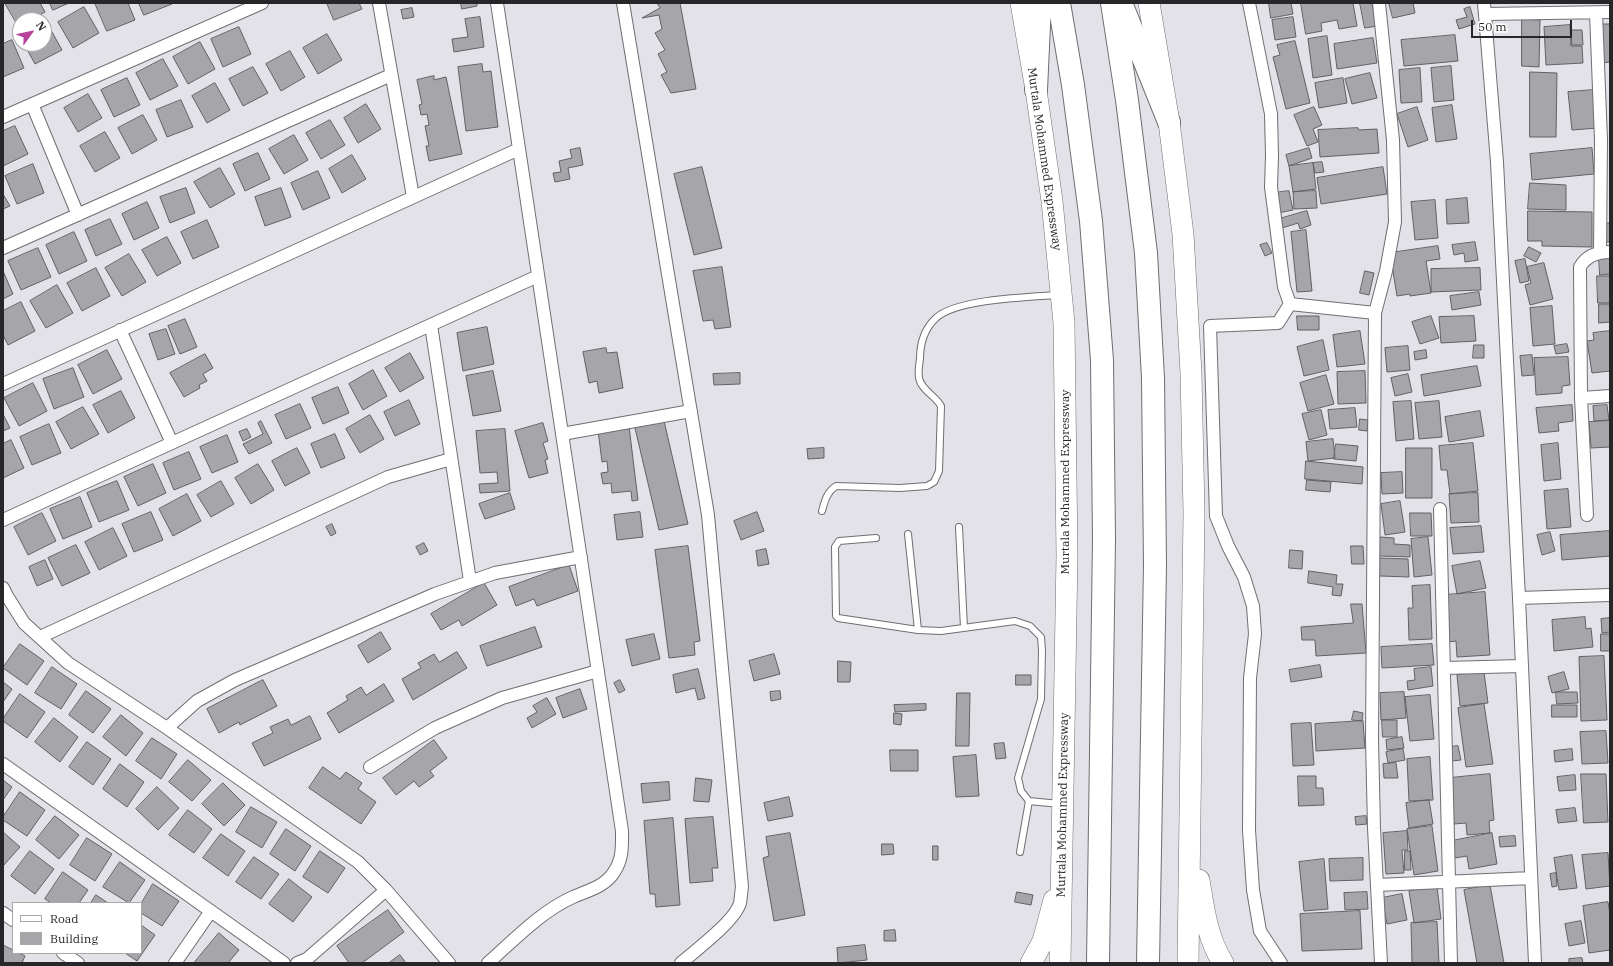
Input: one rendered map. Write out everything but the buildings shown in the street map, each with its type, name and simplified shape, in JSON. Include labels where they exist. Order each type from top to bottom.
[{"type":"highway","name":"Murtala Mohammed Expressway","points":[[1021,3],[1036,90],[1052,202],[1064,323],[1067,555],[1060,963]]},
{"type":"highway","points":[[1036,90],[1040,3]]},
{"type":"highway","points":[[1059,3],[1073,85],[1091,221],[1102,360],[1104,539],[1098,963]]},
{"type":"highway","points":[[1112,3],[1127,100],[1146,253],[1153,378],[1155,565],[1148,963]]},
{"type":"highway","points":[[1121,3],[1169,122]]},
{"type":"highway","points":[[1149,3],[1169,122],[1184,234],[1191,373],[1194,513],[1188,963]]},
{"type":"highway","points":[[1191,805],[1197,868],[1206,925],[1216,952],[1223,963]]},
{"type":"highway","points":[[1031,963],[1043,941],[1055,897],[1063,840]]},
{"type":"street","points":[[3,117],[262,3]]},
{"type":"street","points":[[379,3],[412,198]]},
{"type":"street","points":[[488,963],[537,919],[572,898],[596,888],[614,873],[622,855],[622,831],[497,3]]},
{"type":"street","points":[[623,3],[708,515],[742,887],[740,904],[729,919],[681,963]]},
{"type":"street","points":[[1249,3],[1271,114],[1271,187],[1284,287],[1290,304]]},
{"type":"street","points":[[1379,3],[1393,140],[1395,222],[1386,271],[1374,313],[1372,740],[1381,963]]},
{"type":"street","points":[[1535,963],[1519,598],[1497,162],[1485,8],[1596,13],[1610,12]]},
{"type":"street","points":[[1587,515],[1581,398],[1580,267],[1584,260],[1605,252],[1605,140],[1596,13]]},
{"type":"street","points":[[3,248],[391,75]]},
{"type":"street","points":[[32,104],[78,215]]},
{"type":"street","points":[[3,384],[519,149]]},
{"type":"street","points":[[3,520],[538,276]]},
{"type":"street","points":[[1290,304],[1374,313]]},
{"type":"street","points":[[1281,963],[1260,931],[1253,890],[1249,830],[1250,678],[1254,634],[1253,606],[1244,577],[1228,546],[1216,516],[1210,326],[1278,322],[1290,304]]},
{"type":"street","points":[[431,325],[470,582]]},
{"type":"street","points":[[120,330],[172,443]]},
{"type":"street","points":[[1581,398],[1610,396]]},
{"type":"street","points":[[562,434],[691,411]]},
{"type":"street","points":[[40,637],[388,477],[451,459]]},
{"type":"street","points":[[1440,509],[1451,963]]},
{"type":"street","points":[[167,728],[198,701],[235,680],[435,594],[495,573],[581,557]]},
{"type":"street","points":[[3,588],[24,623],[68,663],[167,728],[358,862],[386,890],[449,963]]},
{"type":"street","points":[[1519,598],[1610,595]]},
{"type":"street","points":[[1444,668],[1522,666]]},
{"type":"street","points":[[370,767],[435,728],[502,698],[598,671]]},
{"type":"street","points":[[3,764],[284,963]]},
{"type":"street","points":[[1377,885],[1531,878]]},
{"type":"street","points":[[298,963],[307,959],[386,890]]},
{"type":"street","points":[[175,963],[211,911]]},
{"type":"street","points":[[3,913],[12,919]]},
{"type":"street","points":[[64,954],[78,963]]},
{"type":"lane","points":[[822,511],[830,490],[836,486],[900,488],[926,486],[934,482],[939,471],[941,406],[937,399],[923,386],[919,378],[920,349],[926,329],[937,317],[960,306],[1009,298],[1062,295]]},
{"type":"lane","points":[[959,527],[964,628]]},
{"type":"lane","points":[[908,534],[918,630]]},
{"type":"lane","points":[[876,538],[839,541],[836,543],[836,616],[841,619],[918,630],[941,631],[1015,621],[1030,626],[1041,637],[1041,700],[1018,778],[1021,791],[1028,801],[1020,852]]},
{"type":"lane","points":[[1028,801],[1063,805]]}]
